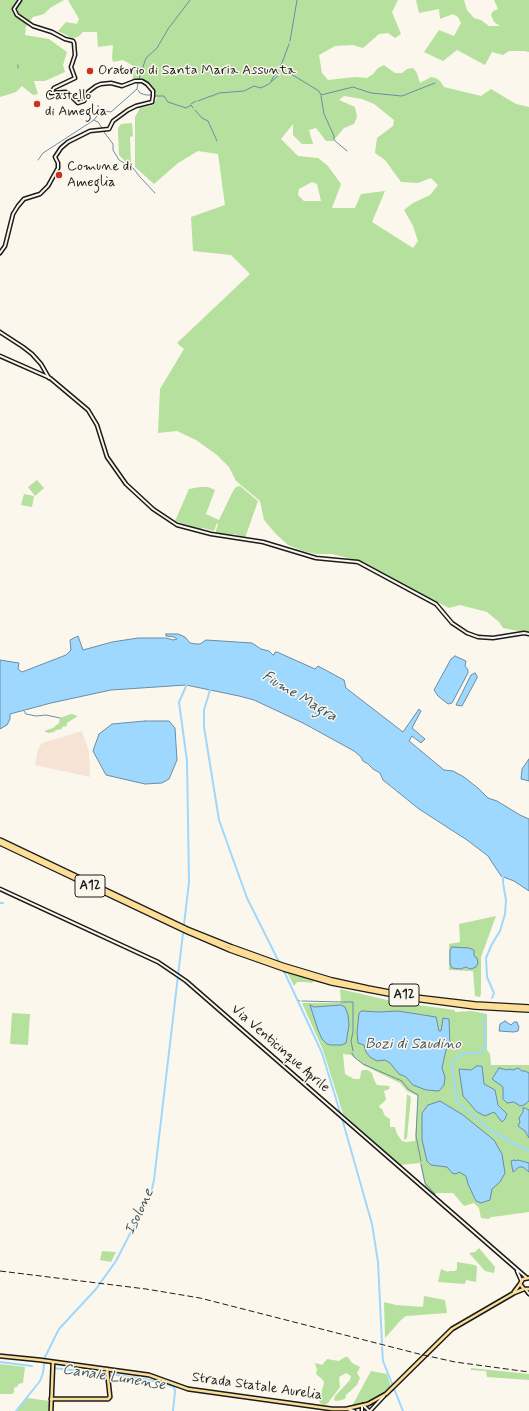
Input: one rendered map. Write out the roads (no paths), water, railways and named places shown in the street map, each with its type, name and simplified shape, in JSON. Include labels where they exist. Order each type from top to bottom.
[{"type":"highway","name":"A12","points":[[0,840],[185,930]]},
{"type":"highway","name":"A12","points":[[0,843],[230,950],[332,980],[368,988],[475,1004],[529,1008]]},
{"type":"highway","name":"A12","points":[[279,965],[284,969],[332,983],[415,999],[475,1007],[529,1008]]},
{"type":"main road","points":[[0,253],[5,246],[13,214],[18,206],[24,199],[40,194],[48,186],[58,170],[59,164],[55,157],[61,148],[68,142],[90,131],[108,129],[113,121],[128,110],[136,106],[152,102],[153,91],[142,81],[135,81],[122,86],[111,83],[101,84],[91,88],[84,101],[78,103],[67,93],[52,94],[58,86],[76,77],[71,67],[76,54],[73,41],[33,26],[17,15],[14,9],[20,0]]},
{"type":"main road","points":[[0,332],[27,350],[43,367],[49,378]]},
{"type":"main road","points":[[0,356],[49,378],[76,399],[90,414],[97,425],[109,459],[128,486],[153,509],[173,523],[181,527],[211,534],[263,542],[316,558],[358,562],[436,604],[452,623],[461,630],[472,635],[493,638],[524,633],[529,634]]},
{"type":"main road","points":[[37,372],[41,371],[43,367]]},
{"type":"main road","points":[[42,375],[43,367]]},
{"type":"main road","points":[[42,375],[45,371]]},
{"type":"main road","name":"Via Venticinque Aprile","points":[[0,889],[158,962],[182,978],[218,1007],[517,1270],[528,1278]]},
{"type":"main road","name":"Via Venticinque Aprile","points":[[517,1270],[521,1280]]},
{"type":"main road","points":[[514,1293],[521,1280],[528,1278]]},
{"type":"main road","points":[[520,1284],[529,1294]]},
{"type":"main road","name":"Strada Statale Aurelia","points":[[346,1409],[363,1406],[386,1394],[450,1331],[514,1293],[526,1290]]},
{"type":"main road","name":"Strada Statale Aurelia","points":[[0,1356],[41,1360],[107,1372],[149,1375],[188,1389],[354,1411]]},
{"type":"main road","points":[[51,1362],[51,1411]]},
{"type":"main road","points":[[51,1399],[108,1398],[110,1397],[107,1372]]},
{"type":"main road","points":[[362,1411],[363,1406],[369,1411],[386,1394]]},
{"type":"water","name":"Fiume Magra","points":[[166,634],[178,634],[185,637],[190,643],[196,644],[200,644],[206,640],[252,643],[261,649],[269,651],[273,655],[277,652],[315,669],[318,666],[344,680],[346,688],[403,732],[419,709],[421,711],[412,728],[425,739],[421,743],[412,736],[409,741],[444,770],[453,771],[464,777],[488,798],[497,801],[529,819],[529,891],[514,881],[501,876],[488,856],[467,840],[419,809],[383,780],[380,773],[363,761],[354,751],[303,723],[254,700],[186,685],[111,690],[51,703],[10,714],[10,719],[7,725],[0,729],[0,660],[19,663],[18,669],[22,672],[66,655],[71,650],[70,640],[78,636],[83,650],[112,642],[138,638],[177,639],[166,636]]},
{"type":"water","points":[[455,656],[466,661],[465,666],[468,673],[452,703],[448,704],[438,696],[434,690],[451,659]]},
{"type":"water","points":[[475,673],[477,678],[462,706],[456,705],[471,675]]},
{"type":"water","points":[[145,721],[169,721],[175,728],[177,760],[169,779],[162,783],[145,784],[106,775],[93,751],[99,734],[112,724]]},
{"type":"water","points":[[529,759],[529,781],[521,779],[522,769]]},
{"type":"water","points":[[452,947],[469,948],[474,950],[474,956],[477,958],[478,963],[476,967],[471,969],[465,967],[461,969],[452,968],[450,964],[450,950]]},
{"type":"water","name":"Bozi di Saudino","points":[[310,1005],[314,1007],[341,1005],[345,1007],[349,1025],[346,1043],[342,1045],[331,1045],[327,1044],[322,1039]]},
{"type":"water","name":"Bozi di Saudino","points":[[362,1011],[398,1011],[436,1017],[439,1031],[441,1031],[443,1018],[449,1019],[450,1047],[446,1050],[442,1068],[445,1077],[444,1085],[439,1091],[426,1090],[413,1085],[406,1077],[399,1074],[390,1063],[385,1060],[377,1061],[370,1057],[366,1052],[364,1045],[358,1043],[357,1033],[359,1013]]},
{"type":"water","points":[[505,1021],[511,1025],[514,1022],[517,1022],[519,1027],[518,1031],[499,1031],[500,1024]]},
{"type":"water","points":[[477,1066],[482,1066],[484,1084],[495,1090],[498,1105],[507,1114],[502,1122],[494,1112],[485,1116],[477,1112],[463,1096],[459,1069],[471,1070]]},
{"type":"water","name":"Bozi di Saudino","points":[[499,1068],[513,1070],[518,1068],[529,1073],[529,1101],[524,1105],[520,1106],[514,1102],[507,1103],[503,1099],[503,1087],[492,1079]]},
{"type":"water","points":[[440,1101],[463,1115],[494,1140],[502,1154],[505,1173],[500,1182],[492,1189],[490,1200],[481,1203],[476,1201],[466,1176],[459,1172],[456,1174],[452,1173],[447,1167],[431,1165],[427,1161],[422,1140],[422,1113],[428,1105]]},
{"type":"water","points":[[523,1108],[529,1110],[529,1138],[525,1131],[518,1126]]},
{"type":"water","points":[[514,1160],[529,1163],[529,1172],[523,1167],[519,1167],[513,1172],[511,1161]]},
{"type":"waterway","points":[[139,79],[146,58],[157,48],[168,29],[190,0]]},
{"type":"waterway","points":[[290,41],[297,0]]},
{"type":"waterway","points":[[271,81],[282,63],[289,44]]},
{"type":"waterway","points":[[198,101],[219,93],[244,91],[254,86],[261,88],[269,84],[281,73],[291,74],[319,91],[321,95],[353,87],[371,93],[402,96],[435,83]]},
{"type":"waterway","points":[[38,160],[43,153],[94,120],[100,112],[111,112],[137,89],[138,83]]},
{"type":"waterway","points":[[138,90],[140,93],[151,95]]},
{"type":"waterway","points":[[155,96],[164,96],[168,102],[186,108],[191,105],[193,108]]},
{"type":"waterway","points":[[321,96],[324,114],[334,136],[334,140],[347,151]]},
{"type":"waterway","points":[[191,104],[196,101]]},
{"type":"waterway","points":[[195,110],[202,118],[208,121],[217,141]]},
{"type":"waterway","points":[[94,120],[98,122],[102,128]]},
{"type":"waterway","points":[[104,132],[113,144],[113,150],[119,160],[133,168],[155,193]]},
{"type":"waterway","name":"Isolone","points":[[16,1411],[40,1381],[43,1373],[45,1357],[59,1329],[96,1289],[116,1261],[151,1193],[154,1180],[189,882],[187,761],[179,702],[187,684]]},
{"type":"waterway","points":[[211,687],[204,710],[204,727],[219,820],[247,898],[280,964]]},
{"type":"waterway","points":[[24,711],[26,714],[36,716],[46,715],[60,718]]},
{"type":"waterway","name":"Canale Lunense","points":[[492,998],[494,993],[487,977],[486,958],[500,931],[505,914],[506,900],[503,874]]},
{"type":"waterway","points":[[283,969],[322,1053],[372,1224],[378,1262],[382,1343]]},
{"type":"waterway","points":[[302,1001],[342,1002]]},
{"type":"waterway","points":[[343,1002],[353,1002],[353,1032],[351,1041],[353,1051]]},
{"type":"waterway","name":"Canale Lunense","points":[[484,1016],[484,1050],[482,1052],[462,1054],[453,1061],[452,1064],[457,1102],[493,1132],[529,1151]]},
{"type":"waterway","points":[[352,1053],[354,1057],[363,1064],[402,1081],[408,1089],[418,1095],[416,1136],[421,1161]]},
{"type":"waterway","points":[[421,1164],[425,1183],[435,1194]]},
{"type":"waterway","points":[[382,1347],[383,1361],[403,1411]]},
{"type":"waterway","name":"Canale Lunense","points":[[0,1362],[32,1366]]},
{"type":"waterway","name":"Canale Lunense","points":[[53,1368],[133,1377],[160,1382],[174,1387],[173,1411]]},
{"type":"railway","points":[[0,1271],[146,1289],[200,1298],[419,1354],[455,1362],[529,1372]]},
{"type":"place","name":"Oratorio di Santa Maria Assunta","points":[[90,71]]},
{"type":"place","name":"Castello di Ameglia","points":[[37,104]]},
{"type":"place","name":"Comune di Ameglia","points":[[59,175]]}]
